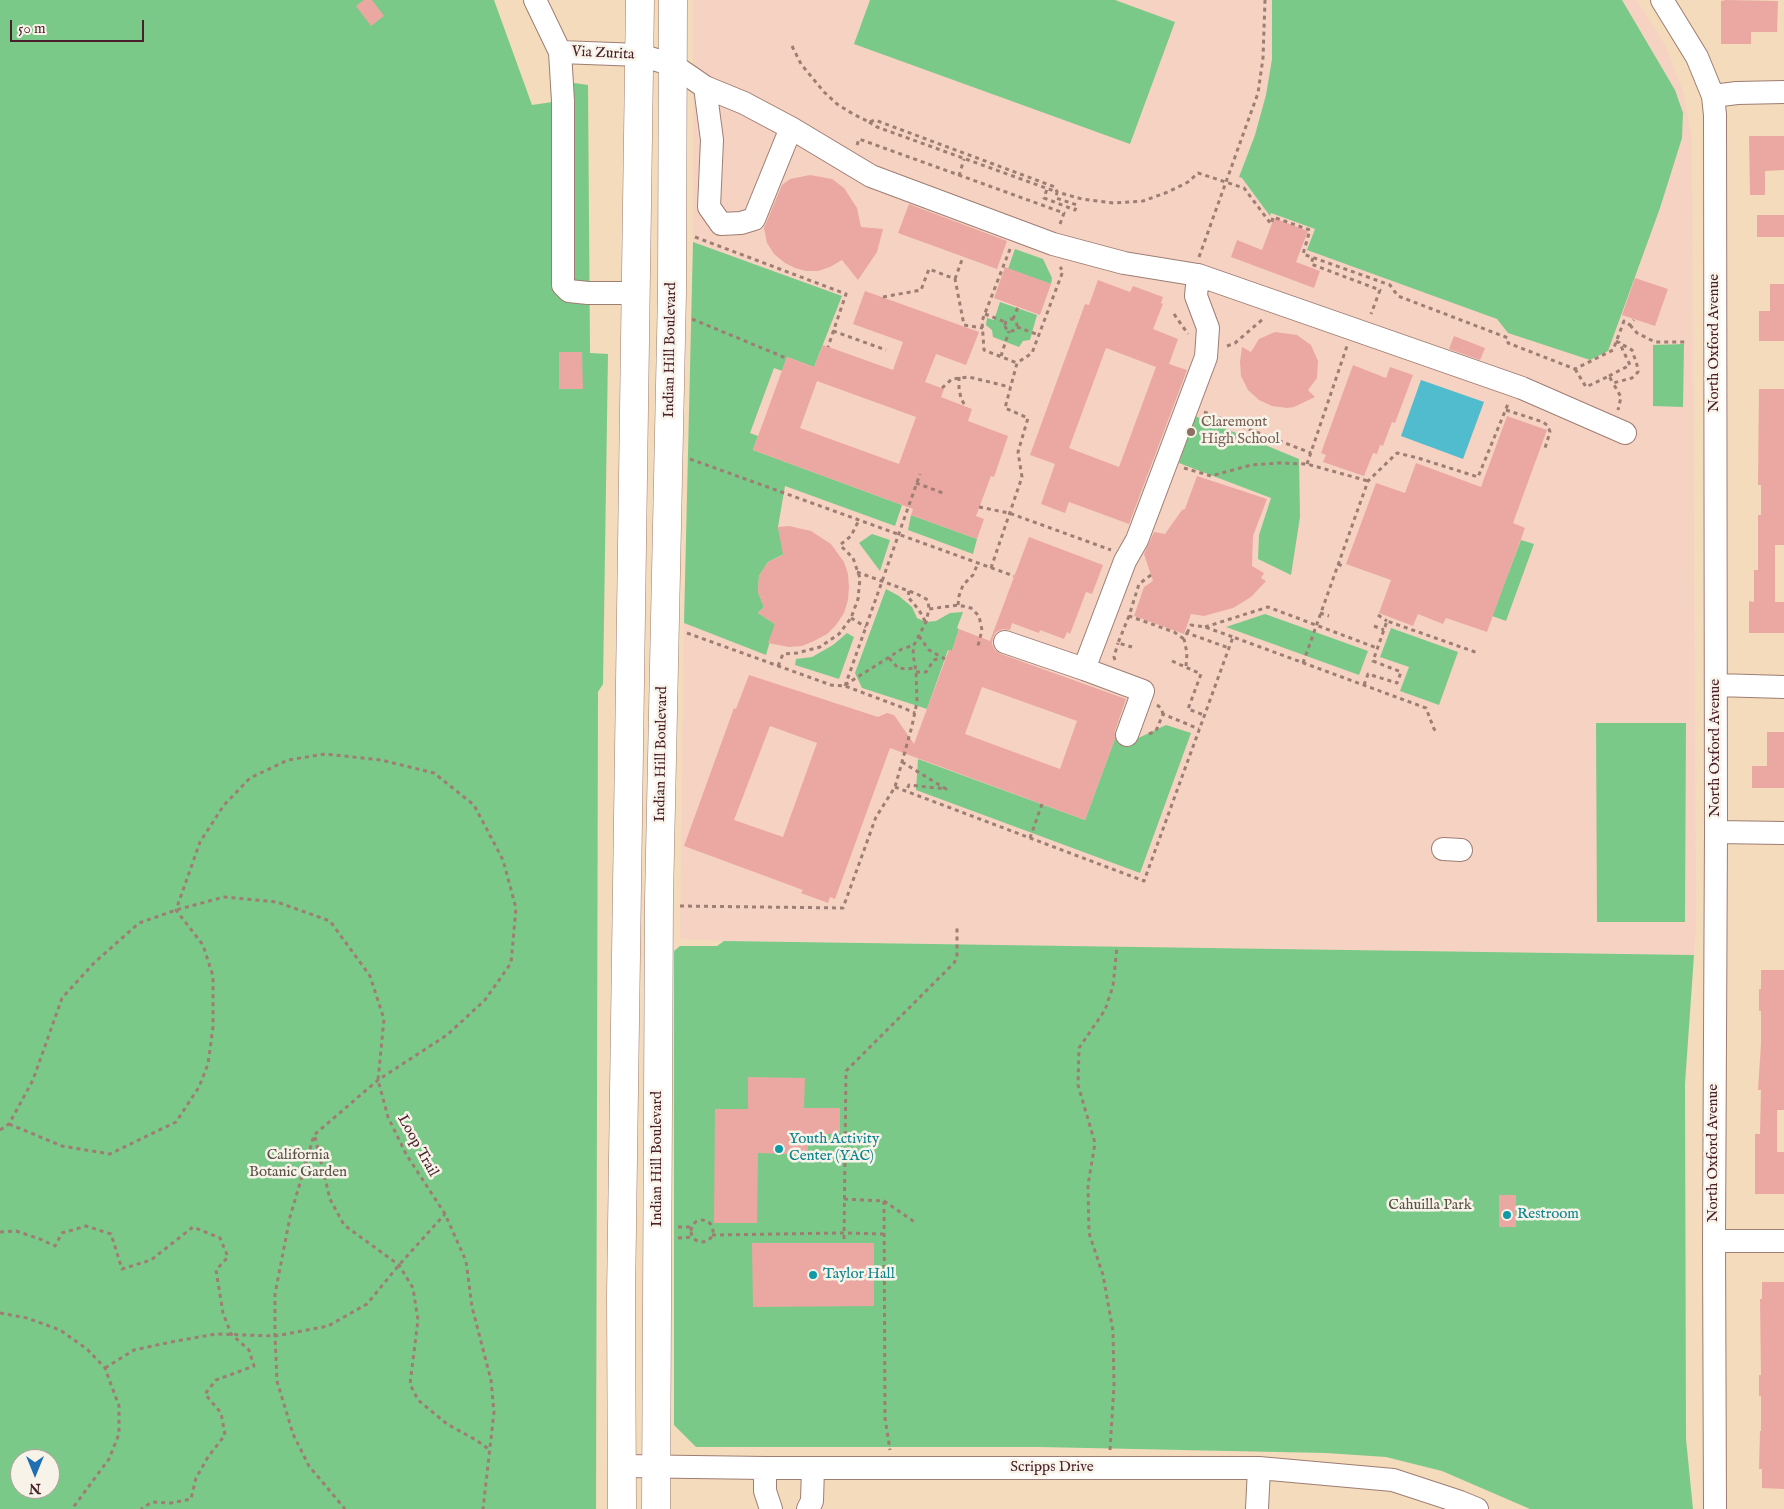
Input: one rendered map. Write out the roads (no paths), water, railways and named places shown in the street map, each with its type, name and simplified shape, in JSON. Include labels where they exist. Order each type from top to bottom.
[{"type":"main road","points":[[622,1509],[621,1295],[640,0]]},
{"type":"main road","name":"Indian Hill Boulevard","points":[[656,1509],[658,917],[672,292],[673,0]]},
{"type":"street","name":"Via Zurita","points":[[535,0],[560,52],[640,55],[673,65],[705,87],[744,103],[791,128],[871,176],[1053,244],[1124,263],[1198,275],[1515,385],[1619,430]]},
{"type":"street","name":"North Oxford Avenue","points":[[1662,0],[1697,57],[1713,96],[1715,116],[1715,1509]]},
{"type":"street","points":[[560,52],[563,101],[563,285],[569,291],[636,293]]},
{"type":"street","points":[[705,87],[712,140],[710,208],[721,224],[741,223],[754,219],[791,128]]},
{"type":"street","points":[[1713,96],[1737,93],[1784,92]]},
{"type":"street","points":[[1084,669],[1206,357],[1208,328],[1196,296],[1198,275]]},
{"type":"street","points":[[1006,642],[1143,690],[1127,735]]},
{"type":"street","points":[[1716,686],[1784,687]]},
{"type":"street","points":[[1716,832],[1784,833]]},
{"type":"street","points":[[1714,1241],[1784,1242]]},
{"type":"street","name":"Scripps Drive","points":[[622,1466],[765,1468],[1259,1468],[1393,1480],[1477,1509]]},
{"type":"street","points":[[765,1468],[765,1491],[771,1509]]},
{"type":"street","points":[[808,1509],[812,1502],[812,1468]]},
{"type":"street","points":[[1257,1509],[1259,1468]]},
{"type":"water","points":[[1421,380],[1484,402],[1463,459],[1401,436]]},
{"type":"place","name":"Claremont High School","points":[[1191,432]]},
{"type":"place","name":"Youth Activity Center (YAC)","points":[[779,1149]]},
{"type":"place","name":"Restroom","points":[[1507,1215]]},
{"type":"place","name":"Taylor Hall","points":[[813,1275]]},
{"type":"park label","name":"California Botanic Garden","points":[[298,1164]]},
{"type":"park label","name":"Cahuilla Park","points":[[1430,1206]]}]
